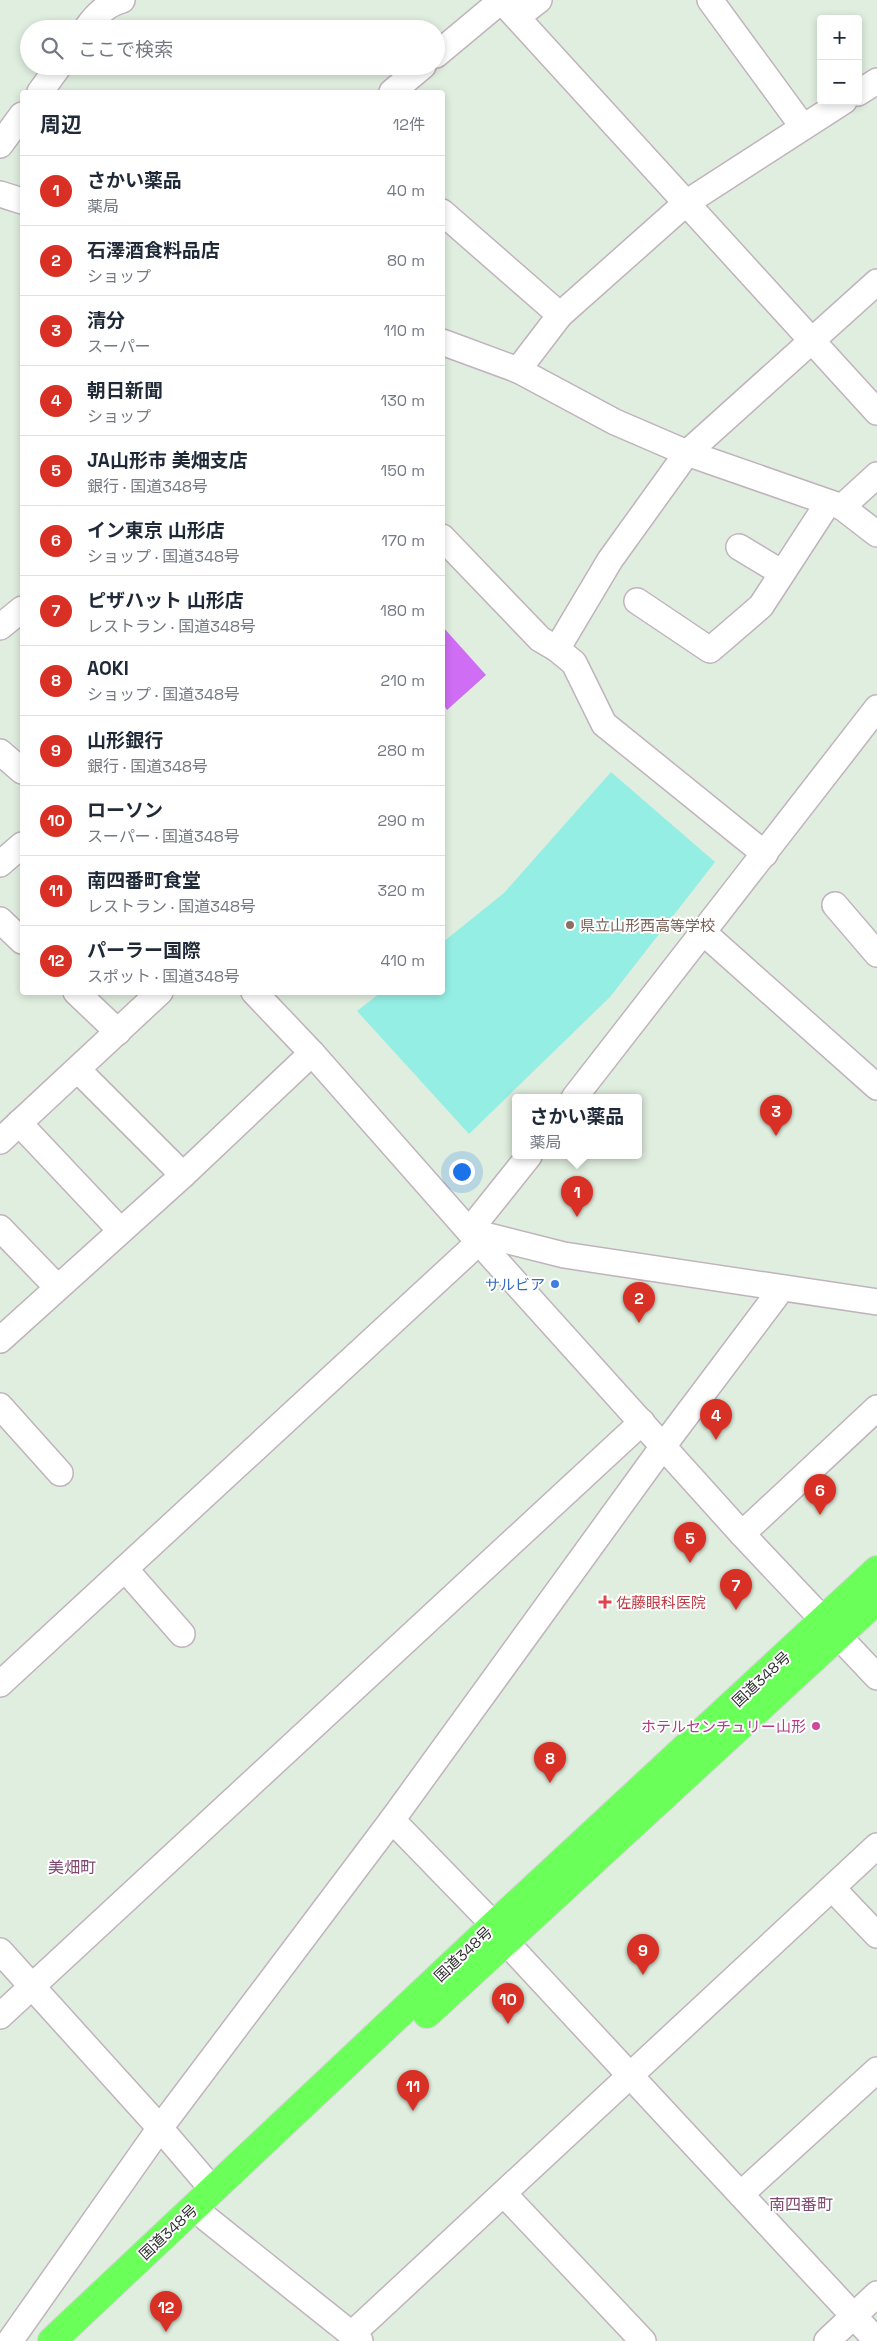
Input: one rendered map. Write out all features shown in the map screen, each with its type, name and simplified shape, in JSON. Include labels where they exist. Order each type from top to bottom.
[{"type":"highway","name":"国道348号","points":[[52,2341],[213,2190],[499,1933],[831,1628],[877,1570]]},
{"type":"highway","name":"国道348号","points":[[831,1628],[877,1600]]},
{"type":"highway","name":"国道348号","points":[[77,2341],[499,1933]]},
{"type":"street","points":[[445,49],[507,5],[539,0]]},
{"type":"street","points":[[710,0],[803,127]]},
{"type":"street","points":[[94,20],[106,7],[130,1]]},
{"type":"street","points":[[507,5],[877,412]]},
{"type":"street","points":[[42,90],[53,75]]},
{"type":"street","points":[[394,90],[412,75]]},
{"type":"street","points":[[862,90],[877,81]]},
{"type":"street","points":[[518,370],[560,315],[686,203],[838,105]]},
{"type":"street","points":[[0,145],[20,118]]},
{"type":"street","points":[[0,194],[20,200]]},
{"type":"street","points":[[445,215],[560,315]]},
{"type":"street","points":[[556,649],[610,560],[687,453],[877,282]]},
{"type":"street","points":[[445,343],[518,370],[615,422],[687,453],[835,505],[877,534]]},
{"type":"street","points":[[637,601],[710,650],[761,606],[782,573],[835,505],[877,474]]},
{"type":"street","points":[[445,541],[540,639],[574,664],[604,724],[765,854]]},
{"type":"street","points":[[739,547],[782,573]]},
{"type":"street","points":[[0,627],[20,611]]},
{"type":"street","points":[[577,1094],[877,708]]},
{"type":"street","points":[[0,752],[20,769]]},
{"type":"street","points":[[0,864],[20,847]]},
{"type":"street","points":[[835,905],[877,954]]},
{"type":"street","points":[[0,920],[20,939]]},
{"type":"street","points":[[704,933],[877,1087]]},
{"type":"street","points":[[79,995],[118,1032]]},
{"type":"street","points":[[0,1141],[157,995]]},
{"type":"street","points":[[257,995],[312,1053],[474,1237],[664,1445],[742,1534],[877,1677]]},
{"type":"street","points":[[0,1340],[183,1175],[312,1053]]},
{"type":"street","points":[[78,1070],[183,1175]]},
{"type":"street","points":[[19,1124],[120,1230]]},
{"type":"street","points":[[0,1684],[125,1569],[474,1237],[527,1159]]},
{"type":"street","points":[[0,1228],[57,1287]]},
{"type":"street","points":[[474,1237],[564,1255],[877,1302]]},
{"type":"street","points":[[12,2335],[160,2128],[392,1820],[664,1445],[782,1288]]},
{"type":"street","points":[[0,1406],[60,1473]]},
{"type":"street","points":[[742,1534],[877,1408]]},
{"type":"street","points":[[0,2016],[642,1422]]},
{"type":"street","points":[[125,1569],[182,1634]]},
{"type":"street","points":[[392,1820],[877,2341]]},
{"type":"street","points":[[206,2218],[356,2338],[504,2194],[877,1846]]},
{"type":"street","points":[[832,1888],[877,1935]]},
{"type":"street","points":[[0,1951],[160,2128],[213,2190]]},
{"type":"street","points":[[740,2194],[877,2070]]},
{"type":"street","points":[[504,2194],[644,2341]]},
{"type":"street","points":[[827,2341],[877,2294]]},
{"type":"shaded area","points":[[445,629],[486,675],[447,710],[445,707]]},
{"type":"shaded area","points":[[611,772],[715,862],[610,997],[469,1134],[357,1011],[377,995],[445,995],[445,940],[504,893]]},
{"type":"place","name":"県立山形西高等学校","points":[[570,925]]},
{"type":"place","name":"清分","points":[[776,1136]]},
{"type":"place","name":"さかい薬品","points":[[577,1217]]},
{"type":"place","name":"サルビア","points":[[555,1284]]},
{"type":"place","name":"石澤酒食料品店","points":[[639,1323]]},
{"type":"place","name":"朝日新聞","points":[[716,1440]]},
{"type":"place","name":"イン東京 山形店","points":[[820,1515]]},
{"type":"place","name":"JA山形市 美畑支店","points":[[690,1563]]},
{"type":"place","name":"佐藤眼科医院","points":[[605,1602]]},
{"type":"place","name":"ピザハット 山形店","points":[[736,1610]]},
{"type":"place","name":"ホテルセンチュリー山形","points":[[816,1726]]},
{"type":"place","name":"AOKI","points":[[550,1783]]},
{"type":"place","name":"山形銀行","points":[[643,1975]]},
{"type":"place","name":"ローソン","points":[[508,2024]]},
{"type":"place","name":"南四番町食堂","points":[[413,2111]]},
{"type":"place","name":"パーラー国際","points":[[166,2332]]},
{"type":"district","name":"美畑町","points":[[72,1867]]},
{"type":"district","name":"南四番町","points":[[801,2204]]}]
